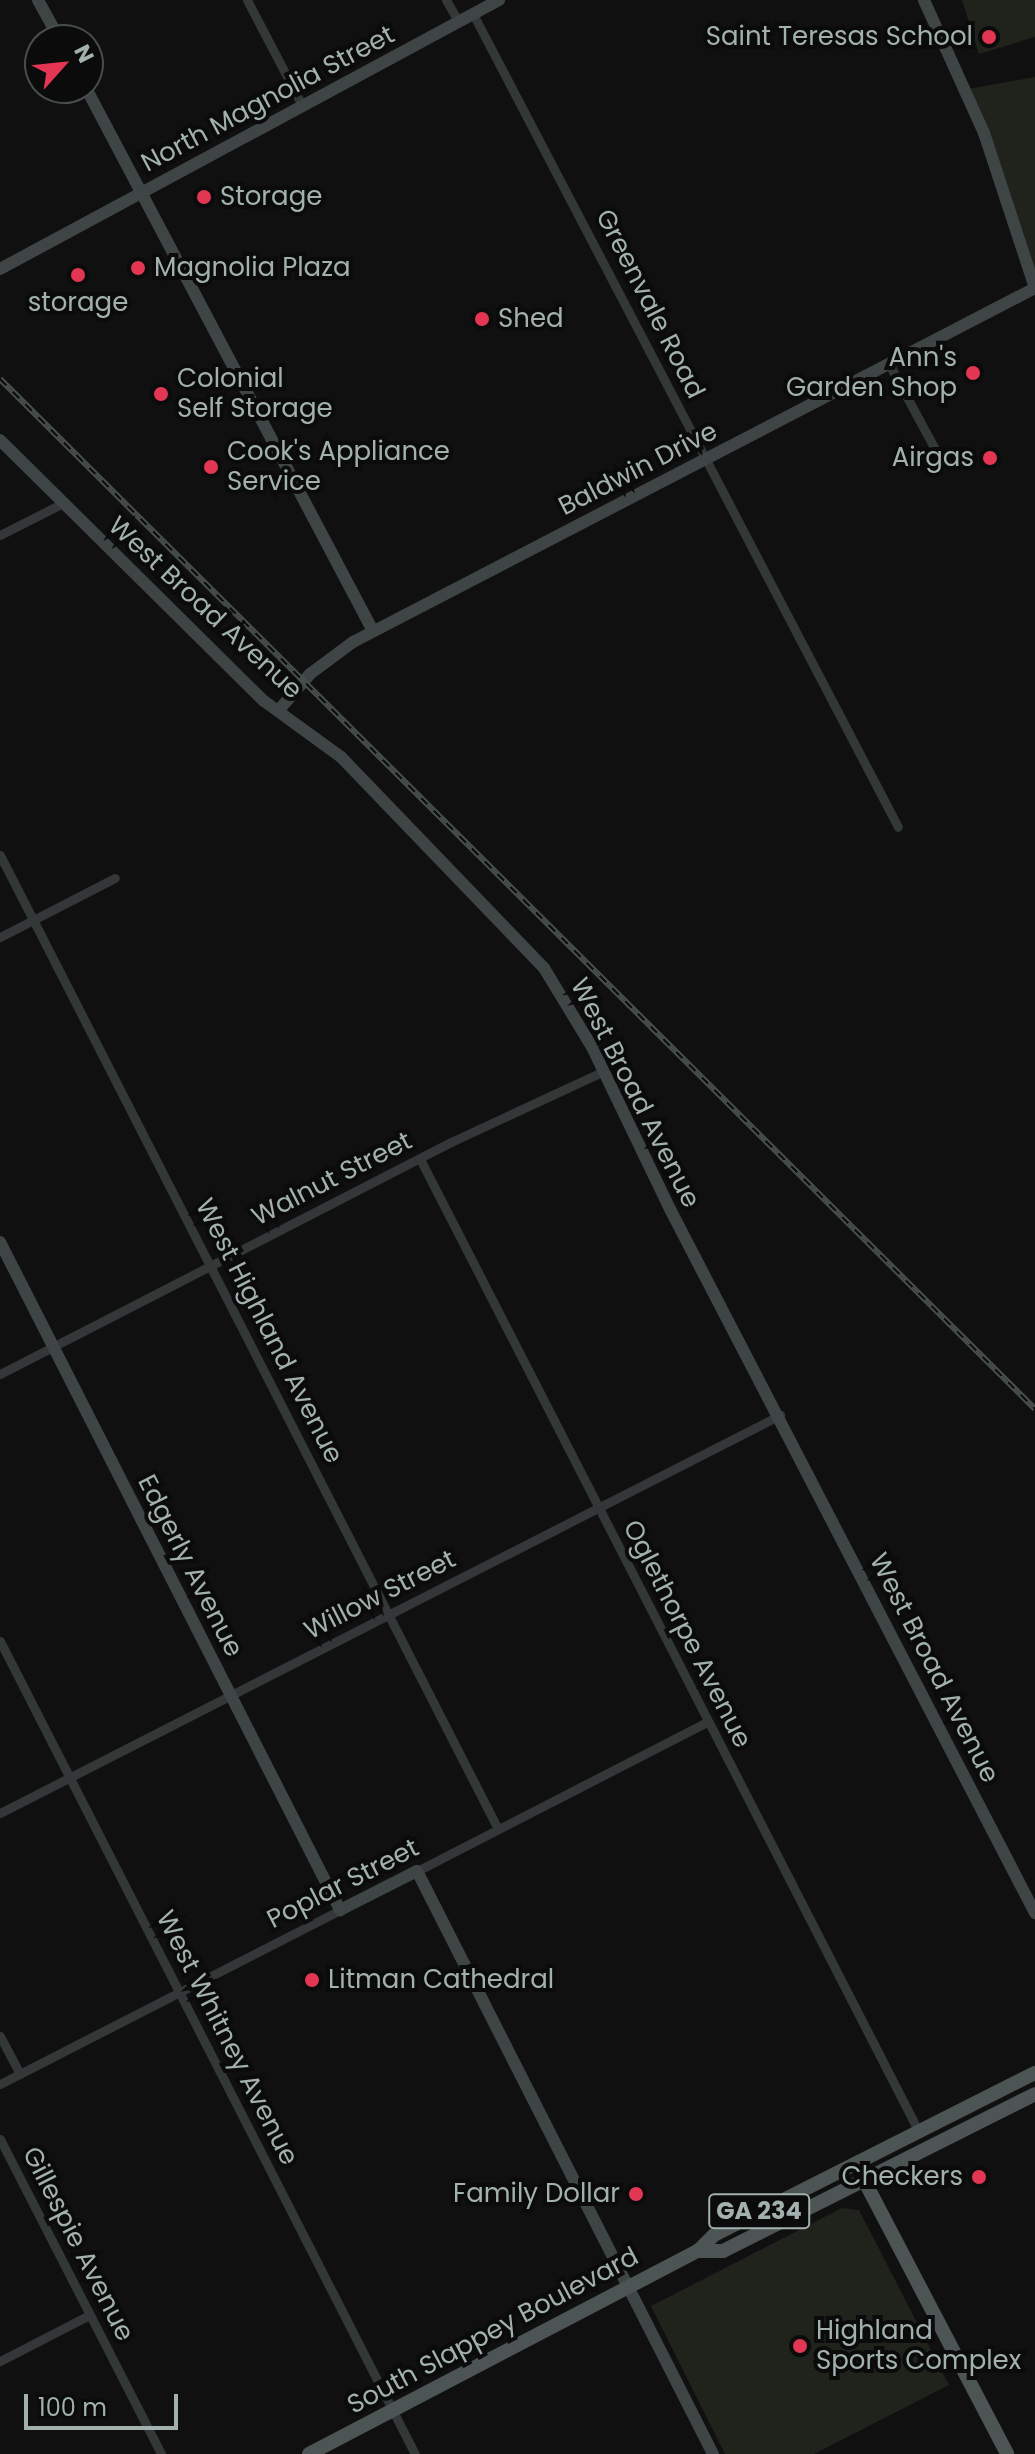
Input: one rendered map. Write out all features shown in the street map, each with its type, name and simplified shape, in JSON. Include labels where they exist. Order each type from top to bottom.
[{"type":"main road","name":"South Slappey Boulevard","points":[[309,2454],[698,2251],[714,2235],[890,2142],[1035,2073]]},
{"type":"main road","name":"South Slappey Boulevard","points":[[698,2251],[723,2251],[1035,2094]]},
{"type":"main road","points":[[864,2180],[890,2142]]},
{"type":"main road","points":[[824,2177],[864,2180]]},
{"type":"main road","points":[[864,2180],[1007,2454]]},
{"type":"street","points":[[38,0],[51,24]]},
{"type":"street","points":[[247,0],[302,105]]},
{"type":"street","points":[[446,0],[458,21]]},
{"type":"street","name":"North Magnolia Street","points":[[0,269],[499,0]]},
{"type":"street","points":[[924,0],[984,133],[1035,288]]},
{"type":"street","name":"Greenvale Road","points":[[473,14],[898,827]]},
{"type":"street","points":[[95,104],[373,631]]},
{"type":"street","name":"Baldwin Drive","points":[[278,711],[321,664],[373,631],[1035,288]]},
{"type":"street","points":[[889,364],[935,449]]},
{"type":"street","name":"West Broad Avenue","points":[[0,440],[278,711],[330,746],[505,922],[567,1001],[1035,1913]]},
{"type":"street","points":[[0,535],[63,503]]},
{"type":"street","name":"West Highland Avenue","points":[[0,855],[498,1829]]},
{"type":"street","points":[[0,937],[115,878]]},
{"type":"street","name":"Walnut Street","points":[[0,1374],[420,1159],[602,1072]]},
{"type":"street","name":"Oglethorpe Avenue","points":[[420,1159],[917,2128]]},
{"type":"street","name":"Edgerly Avenue","points":[[0,1242],[340,1910]]},
{"type":"street","name":"Willow Street","points":[[0,1813],[780,1415]]},
{"type":"street","name":"West Whitney Avenue","points":[[0,1641],[415,2454]]},
{"type":"street","name":"Poplar Street","points":[[0,2084],[707,1722]]},
{"type":"street","points":[[417,1871],[713,2454]]},
{"type":"street","points":[[0,2036],[20,2074]]},
{"type":"street","name":"Gillespie Avenue","points":[[0,2139],[161,2454]]},
{"type":"street","points":[[0,2361],[89,2315]]},
{"type":"shaded area","points":[[962,0],[1035,0],[1035,37],[979,54]]},
{"type":"shaded area","points":[[1035,77],[1035,283],[968,89]]},
{"type":"shaded area","name":"Highland Sports Complex","points":[[842,2208],[859,2210],[949,2385],[814,2454],[725,2454],[651,2306]]},
{"type":"railway","points":[[0,379],[1035,1409]]},
{"type":"place","name":"Saint Teresas School","points":[[989,37]]},
{"type":"place","name":"Storage","points":[[204,197]]},
{"type":"place","name":"Magnolia Plaza","points":[[138,268]]},
{"type":"place","name":"storage","points":[[78,275]]},
{"type":"place","name":"Shed","points":[[482,319]]},
{"type":"place","name":"Ann's Garden Shop","points":[[973,373]]},
{"type":"place","name":"Colonial Self Storage","points":[[161,394]]},
{"type":"place","name":"Airgas","points":[[990,458]]},
{"type":"place","name":"Cook's Appliance Service","points":[[211,467]]},
{"type":"place","name":"Litman Cathedral","points":[[312,1980]]},
{"type":"place","name":"Checkers","points":[[979,2177]]},
{"type":"place","name":"Family Dollar","points":[[636,2194]]},
{"type":"place","name":"Highland Sports Complex","points":[[800,2346]]}]
